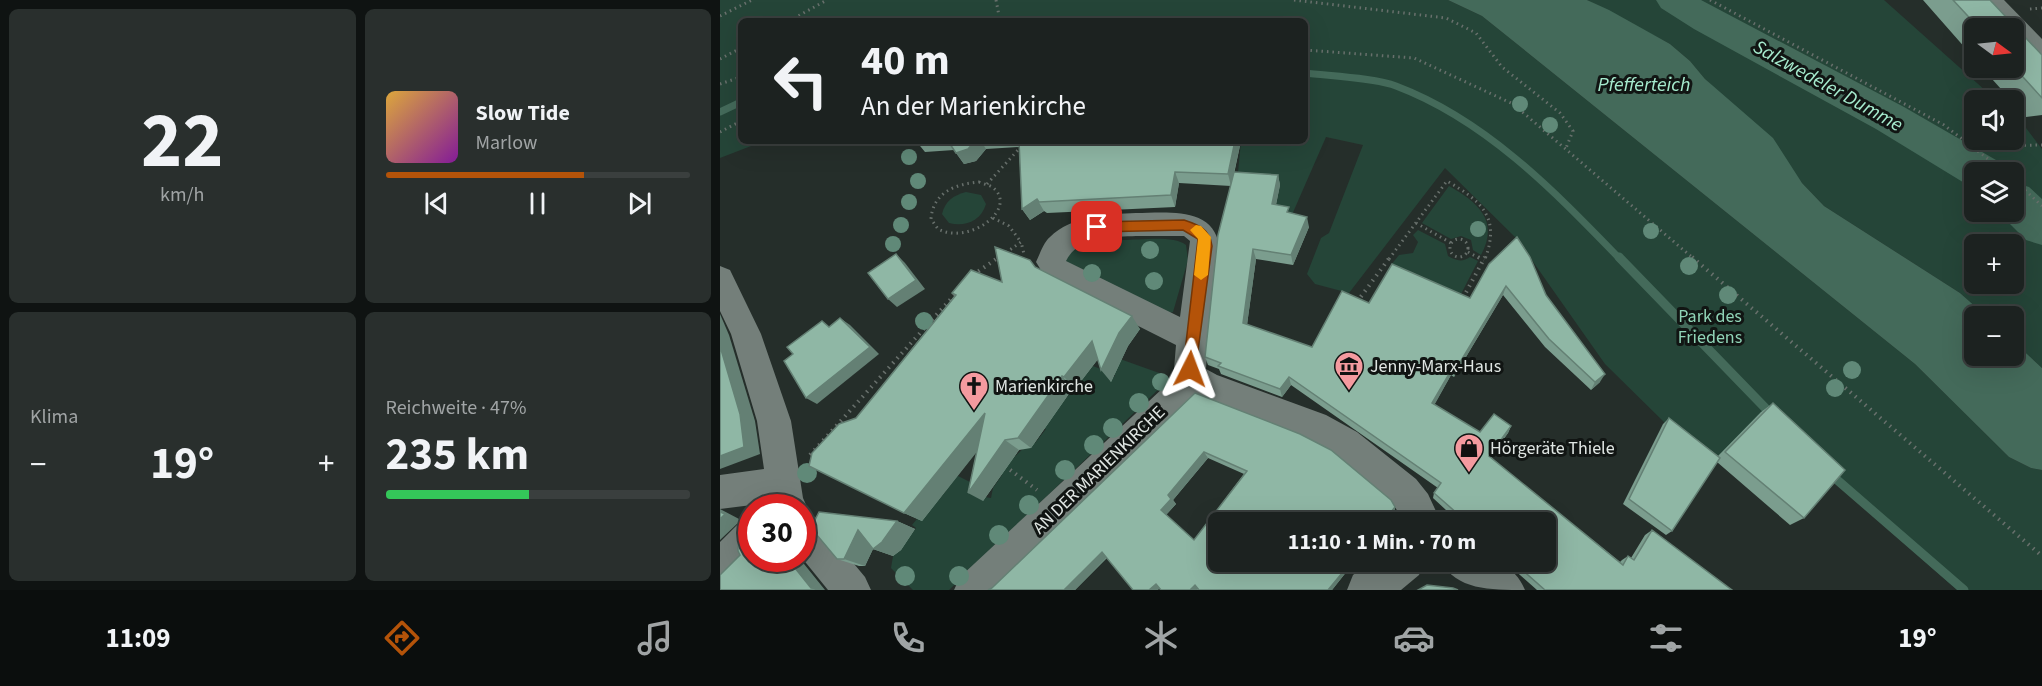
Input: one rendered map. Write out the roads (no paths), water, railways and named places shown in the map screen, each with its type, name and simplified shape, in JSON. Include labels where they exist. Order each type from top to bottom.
[{"type":"street","points":[[1991,0],[2042,54]]},
{"type":"street","points":[[1192,338],[1057,271],[1051,262],[1059,246],[1078,232],[1097,227],[1184,225],[1196,229],[1204,237],[1205,246],[1192,338],[1190,369],[1195,379],[1207,386],[1314,426],[1345,443],[1404,491],[1419,512]]},
{"type":"street","points":[[720,279],[746,334],[774,421],[786,494]]},
{"type":"street","name":"AN DER MARIENKIRCHE","points":[[973,590],[1195,379]]},
{"type":"street","points":[[720,492],[738,496]]},
{"type":"street","points":[[816,543],[852,590]]},
{"type":"street","points":[[720,567],[738,550]]},
{"type":"street","points":[[1368,590],[1391,572]]},
{"type":"street","points":[[1477,572],[1504,590]]},
{"type":"water","name":"Pfefferteich","points":[[1448,0],[1587,0],[1670,44],[1690,61],[1705,79],[1773,138],[1802,183],[1824,206],[1960,293],[1975,306],[1964,306],[1964,366],[2024,366],[2024,351],[2042,368],[2042,470],[2031,468],[2009,457],[1915,364],[1482,16]]},
{"type":"waterway","name":"Salzwedeler Dumme","points":[[1674,0],[1890,118],[1964,162]]},
{"type":"waterway","points":[[1308,73],[1387,83],[1429,100],[1460,118],[1489,138],[1544,183],[1620,259]]},
{"type":"waterway","points":[[720,112],[738,103]]},
{"type":"waterway","name":"Salzwedeler Dumme","points":[[2024,210],[2042,227]]},
{"type":"waterway","points":[[1619,257],[1773,416]]},
{"type":"waterway","points":[[1828,472],[1964,590]]},
{"type":"place","name":"Jenny-Marx-Haus","points":[[1349,392]]},
{"type":"place","name":"Marienkirche","points":[[974,412]]},
{"type":"place","name":"Hörgeräte Thiele","points":[[1469,474]]},
{"type":"park label","name":"Park des Friedens","points":[[1710,326]]}]
